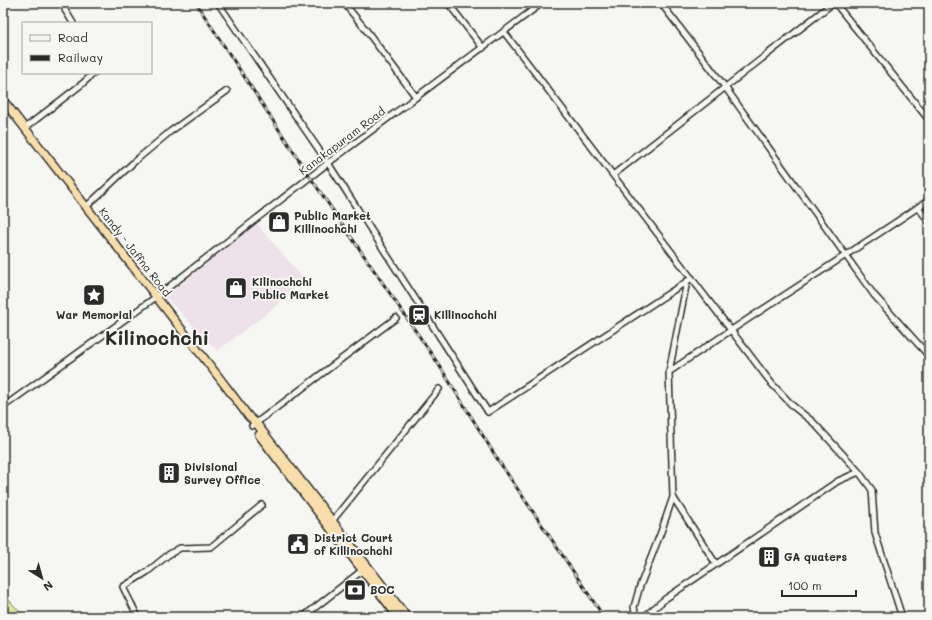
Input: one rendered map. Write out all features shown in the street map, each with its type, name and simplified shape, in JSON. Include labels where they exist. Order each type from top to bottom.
[{"type":"highway","name":"Kandy - Jaffna Road","points":[[3,100],[365,568],[407,617]]},
{"type":"highway","name":"Kandy - Jaffna Road","points":[[254,424],[333,520],[398,617]]},
{"type":"street","points":[[65,3],[65,10],[72,22]]},
{"type":"street","points":[[218,3],[328,163],[488,412],[692,278]]},
{"type":"street","points":[[344,3],[416,97]]},
{"type":"street","points":[[448,3],[483,48]]},
{"type":"street","name":"Kanakapuram Road","points":[[3,407],[156,297],[328,163],[542,3]]},
{"type":"street","points":[[661,3],[725,87],[874,295],[929,356]]},
{"type":"street","points":[[613,175],[834,3],[929,120]]},
{"type":"street","points":[[504,32],[772,384],[794,407],[813,422],[859,472],[872,490],[875,533],[902,617]]},
{"type":"street","points":[[25,128],[93,74]]},
{"type":"street","points":[[86,207],[135,161],[159,141],[227,91]]},
{"type":"street","points":[[669,372],[731,329],[846,256],[929,200]]},
{"type":"street","points":[[918,207],[929,222]]},
{"type":"street","points":[[636,617],[634,608],[640,586],[673,497],[669,372],[687,281]]},
{"type":"street","points":[[254,424],[396,318]]},
{"type":"street","points":[[333,520],[440,389]]},
{"type":"street","points":[[644,617],[665,599],[838,481],[859,472]]},
{"type":"street","points":[[673,497],[716,564]]},
{"type":"street","points":[[138,617],[123,587],[180,548],[211,547],[262,505]]},
{"type":"street","points":[[303,617],[365,568]]},
{"type":"shaded area","name":"Kilinochchi Public Market","points":[[257,224],[304,279],[271,310],[217,351],[165,296]]},
{"type":"green space","points":[[3,594],[25,617],[3,617]]},
{"type":"railway","points":[[196,3],[310,177],[439,365],[498,460],[604,617]]},
{"type":"place","name":"Public Market Killinochchi","points":[[279,222]]},
{"type":"place","name":"Kilinochchi Public Market","points":[[236,288]]},
{"type":"place","name":"War Memorial","points":[[94,295]]},
{"type":"place","name":"Killinochchi","points":[[419,315]]},
{"type":"place","name":"Divisional Survey Office","points":[[169,473]]},
{"type":"place","name":"District Court of Killinochchi","points":[[298,544]]},
{"type":"place","name":"GA quaters","points":[[769,557]]},
{"type":"place","name":"BOC","points":[[355,590]]},
{"type":"district","name":"Kilinochchi","points":[[157,338]]}]
